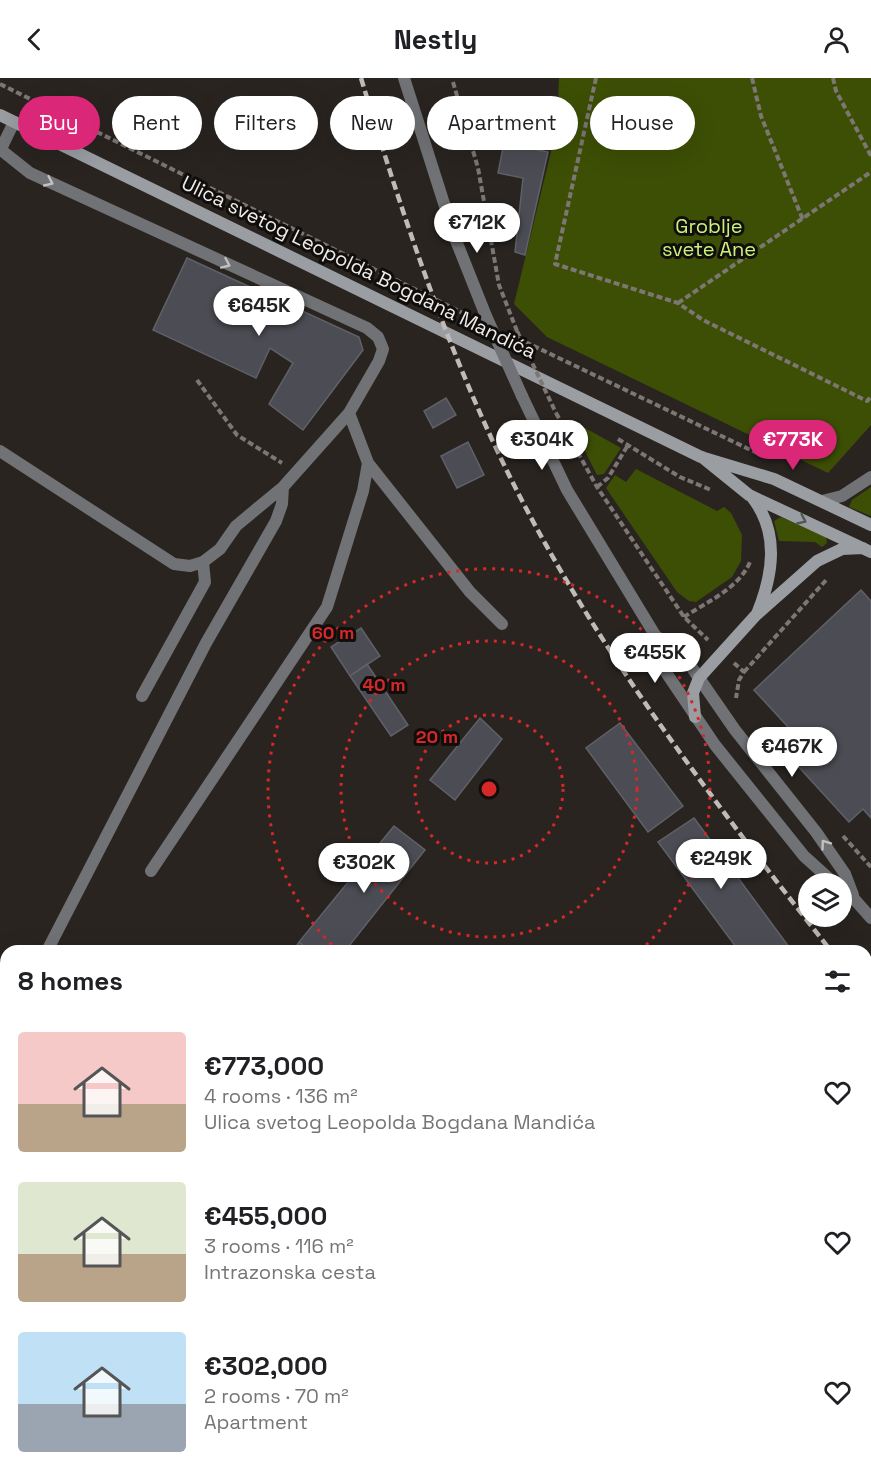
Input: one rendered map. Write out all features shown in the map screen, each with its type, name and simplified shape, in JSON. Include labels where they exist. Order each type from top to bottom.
[{"type":"main road","name":"Ulica svetog Leopolda Bogdana Mandića","points":[[0,115],[701,457],[754,471],[871,525]]},
{"type":"main road","name":"Ulica svetog Leopolda Bogdana Mandića","points":[[701,457],[750,495],[867,550]]},
{"type":"main road","points":[[750,495],[765,518],[772,551],[769,581],[756,615]]},
{"type":"main road","points":[[695,717],[693,693],[699,678],[756,615],[817,561],[842,549],[867,550]]},
{"type":"street","points":[[404,78],[482,318],[567,490],[655,635],[663,668],[695,717],[775,823],[804,856],[823,873]]},
{"type":"street","points":[[0,451],[174,564],[190,566],[203,562],[220,549],[236,526],[283,487],[299,470],[349,413],[379,361],[383,349],[378,337],[367,328],[30,173],[0,151],[14,122]]},
{"type":"street","points":[[349,413],[368,463],[470,592],[502,624]]},
{"type":"street","points":[[151,871],[327,607],[363,490],[368,463]]},
{"type":"street","points":[[822,501],[842,496],[871,477]]},
{"type":"street","points":[[50,945],[206,644],[276,521],[282,504],[283,487]]},
{"type":"street","points":[[142,696],[205,582],[203,562]]},
{"type":"street","points":[[655,635],[682,657],[699,678],[735,730],[832,853],[845,874],[853,895],[871,918]]},
{"type":"path","points":[[597,78],[555,264],[678,303],[703,320],[867,401],[871,397]]},
{"type":"path","points":[[752,78],[760,116],[803,220]]},
{"type":"path","points":[[833,78],[837,91],[871,156]]},
{"type":"path","points":[[453,82],[478,168],[499,285],[517,331],[556,413]]},
{"type":"path","points":[[0,84],[376,272],[482,318]]},
{"type":"path","points":[[678,303],[871,172]]},
{"type":"path","points":[[508,334],[759,454]]},
{"type":"path","points":[[197,380],[237,435],[274,460],[299,470]]},
{"type":"path","points":[[545,400],[566,411]]},
{"type":"path","points":[[615,438],[680,477],[715,492]]},
{"type":"path","points":[[597,487],[608,478],[628,445]]},
{"type":"path","points":[[684,617],[741,578],[750,564],[752,553]]},
{"type":"path","points":[[744,672],[829,577]]},
{"type":"green space","name":"Groblje svete Ane","points":[[559,78],[871,78],[871,425],[828,473],[547,337],[514,304],[551,150],[578,150],[578,96],[558,96]]},
{"type":"green space","points":[[569,419],[621,448],[604,474],[597,475]]},
{"type":"green space","points":[[636,469],[717,511],[724,507],[731,513],[742,535],[741,561],[732,577],[696,602],[689,601],[677,592],[606,488],[615,475],[626,482]]},
{"type":"green space","points":[[871,487],[871,516],[849,507],[852,500]]},
{"type":"green space","points":[[781,517],[826,537],[827,543],[822,547],[815,542],[779,541],[774,521]]},
{"type":"building","points":[[503,150],[548,152],[525,255],[515,252],[523,178],[498,173]]},
{"type":"building","points":[[187,258],[359,337],[363,350],[303,430],[269,404],[293,363],[270,348],[256,378],[153,330]]},
{"type":"building","points":[[446,398],[456,415],[433,428],[424,411]]},
{"type":"building","points":[[468,442],[484,475],[457,488],[441,456]]},
{"type":"building","points":[[861,590],[871,601],[871,818],[863,809],[849,822],[785,752],[799,739],[754,690]]},
{"type":"building","points":[[361,628],[380,656],[350,676],[331,647]]},
{"type":"building","points":[[367,664],[408,725],[391,736],[350,676]]},
{"type":"building","points":[[480,718],[502,739],[455,800],[430,780]]},
{"type":"building","points":[[620,723],[683,806],[648,832],[586,748]]},
{"type":"building","points":[[694,818],[788,945],[735,945],[658,842]]},
{"type":"building","points":[[394,826],[425,850],[350,945],[303,945],[299,942]]},
{"type":"railway","points":[[361,78],[410,231],[446,331],[487,429],[543,540],[618,663],[658,722],[743,838],[826,945]]}]
